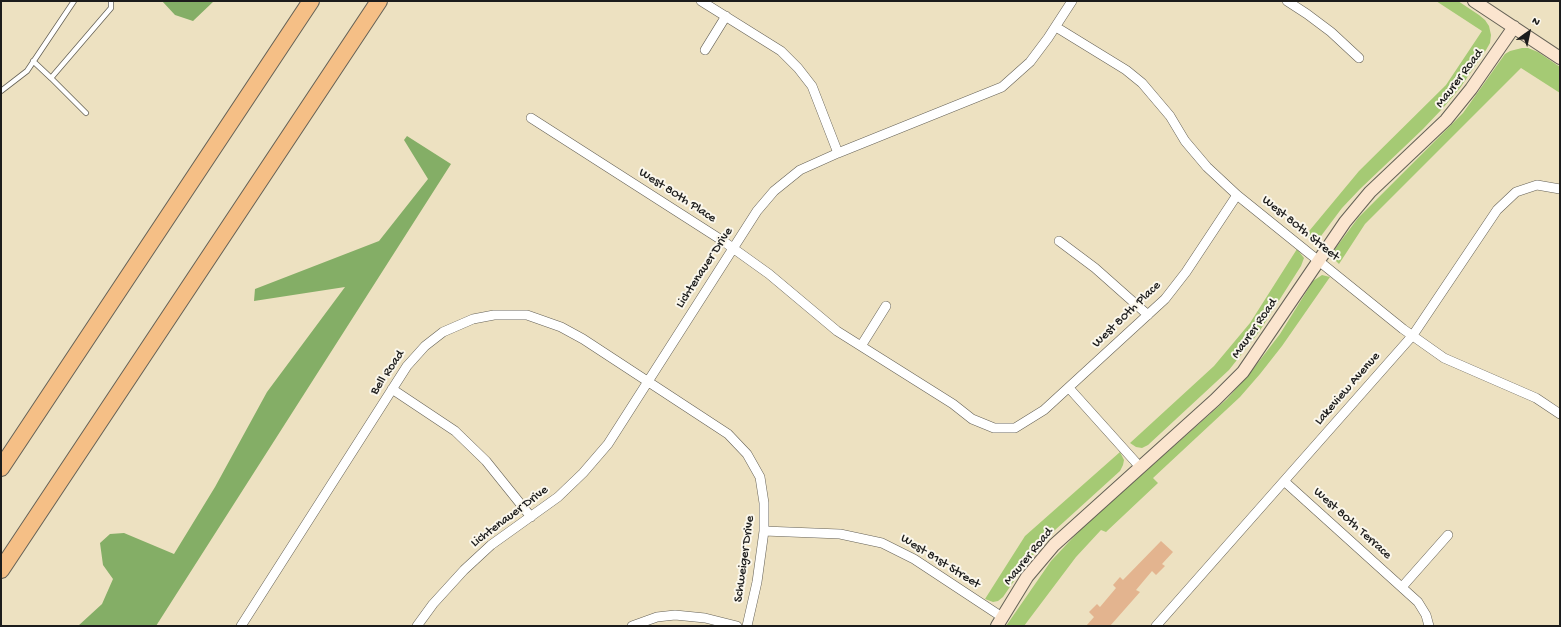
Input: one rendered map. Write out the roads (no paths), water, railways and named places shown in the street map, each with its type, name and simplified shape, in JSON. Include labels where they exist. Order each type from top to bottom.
[{"type":"highway","points":[[1,468],[311,1]]},
{"type":"highway","points":[[1,570],[379,1]]},
{"type":"street","points":[[701,1],[781,51],[798,68],[812,86],[838,153]]},
{"type":"street","name":"Lichtenauer Drive","points":[[417,626],[433,604],[464,570],[491,545],[558,497],[583,473],[603,450],[757,211],[774,191],[800,170],[838,153],[1002,87],[1030,62],[1056,27],[1072,1]]},
{"type":"street","points":[[1287,1],[1331,32],[1359,58]]},
{"type":"street","points":[[1474,1],[1560,58]]},
{"type":"street","points":[[705,50],[726,16]]},
{"type":"street","name":"West 80th Street","points":[[1056,27],[1126,70],[1142,83],[1170,116],[1185,141],[1207,166],[1237,195],[1412,335],[1444,358],[1536,398],[1560,414]]},
{"type":"street","name":"Maurer Road","points":[[999,622],[1028,577],[1054,545],[1215,400],[1243,372],[1345,222],[1370,192],[1446,120],[1471,89],[1514,28]]},
{"type":"street","name":"West 80th Place","points":[[531,118],[733,248],[769,274],[837,331],[953,404],[972,419],[994,428],[1015,428],[1044,410],[1165,299],[1186,272],[1237,195]]},
{"type":"street","name":"Lakeview Avenue","points":[[1156,626],[1412,335],[1497,210],[1516,192],[1537,185],[1560,189]]},
{"type":"street","points":[[1059,241],[1095,268],[1148,315]]},
{"type":"street","points":[[861,346],[886,306]]},
{"type":"street","name":"Bell Road","points":[[241,626],[407,366],[425,346],[443,332],[473,319],[494,315],[527,315],[561,327],[583,339],[647,382]]},
{"type":"street","name":"Schweiger Drive","points":[[647,382],[728,434],[747,454],[760,477],[764,502],[764,531],[757,582],[747,626]]},
{"type":"street","points":[[1069,388],[1140,467]]},
{"type":"street","points":[[392,389],[455,431],[486,461],[531,517]]},
{"type":"street","name":"West 80th Terrace","points":[[1284,481],[1418,602],[1426,615],[1429,626]]},
{"type":"street","name":"West 81st Street","points":[[764,531],[840,534],[882,543],[914,559],[999,622]]},
{"type":"street","points":[[1402,587],[1448,535]]},
{"type":"street","points":[[632,626],[657,617],[675,615],[705,618],[737,626]]},
{"type":"lane","points":[[1,91],[27,71],[74,1]]},
{"type":"lane","points":[[51,78],[111,8],[111,1]]},
{"type":"lane","points":[[33,61],[86,113]]}]
